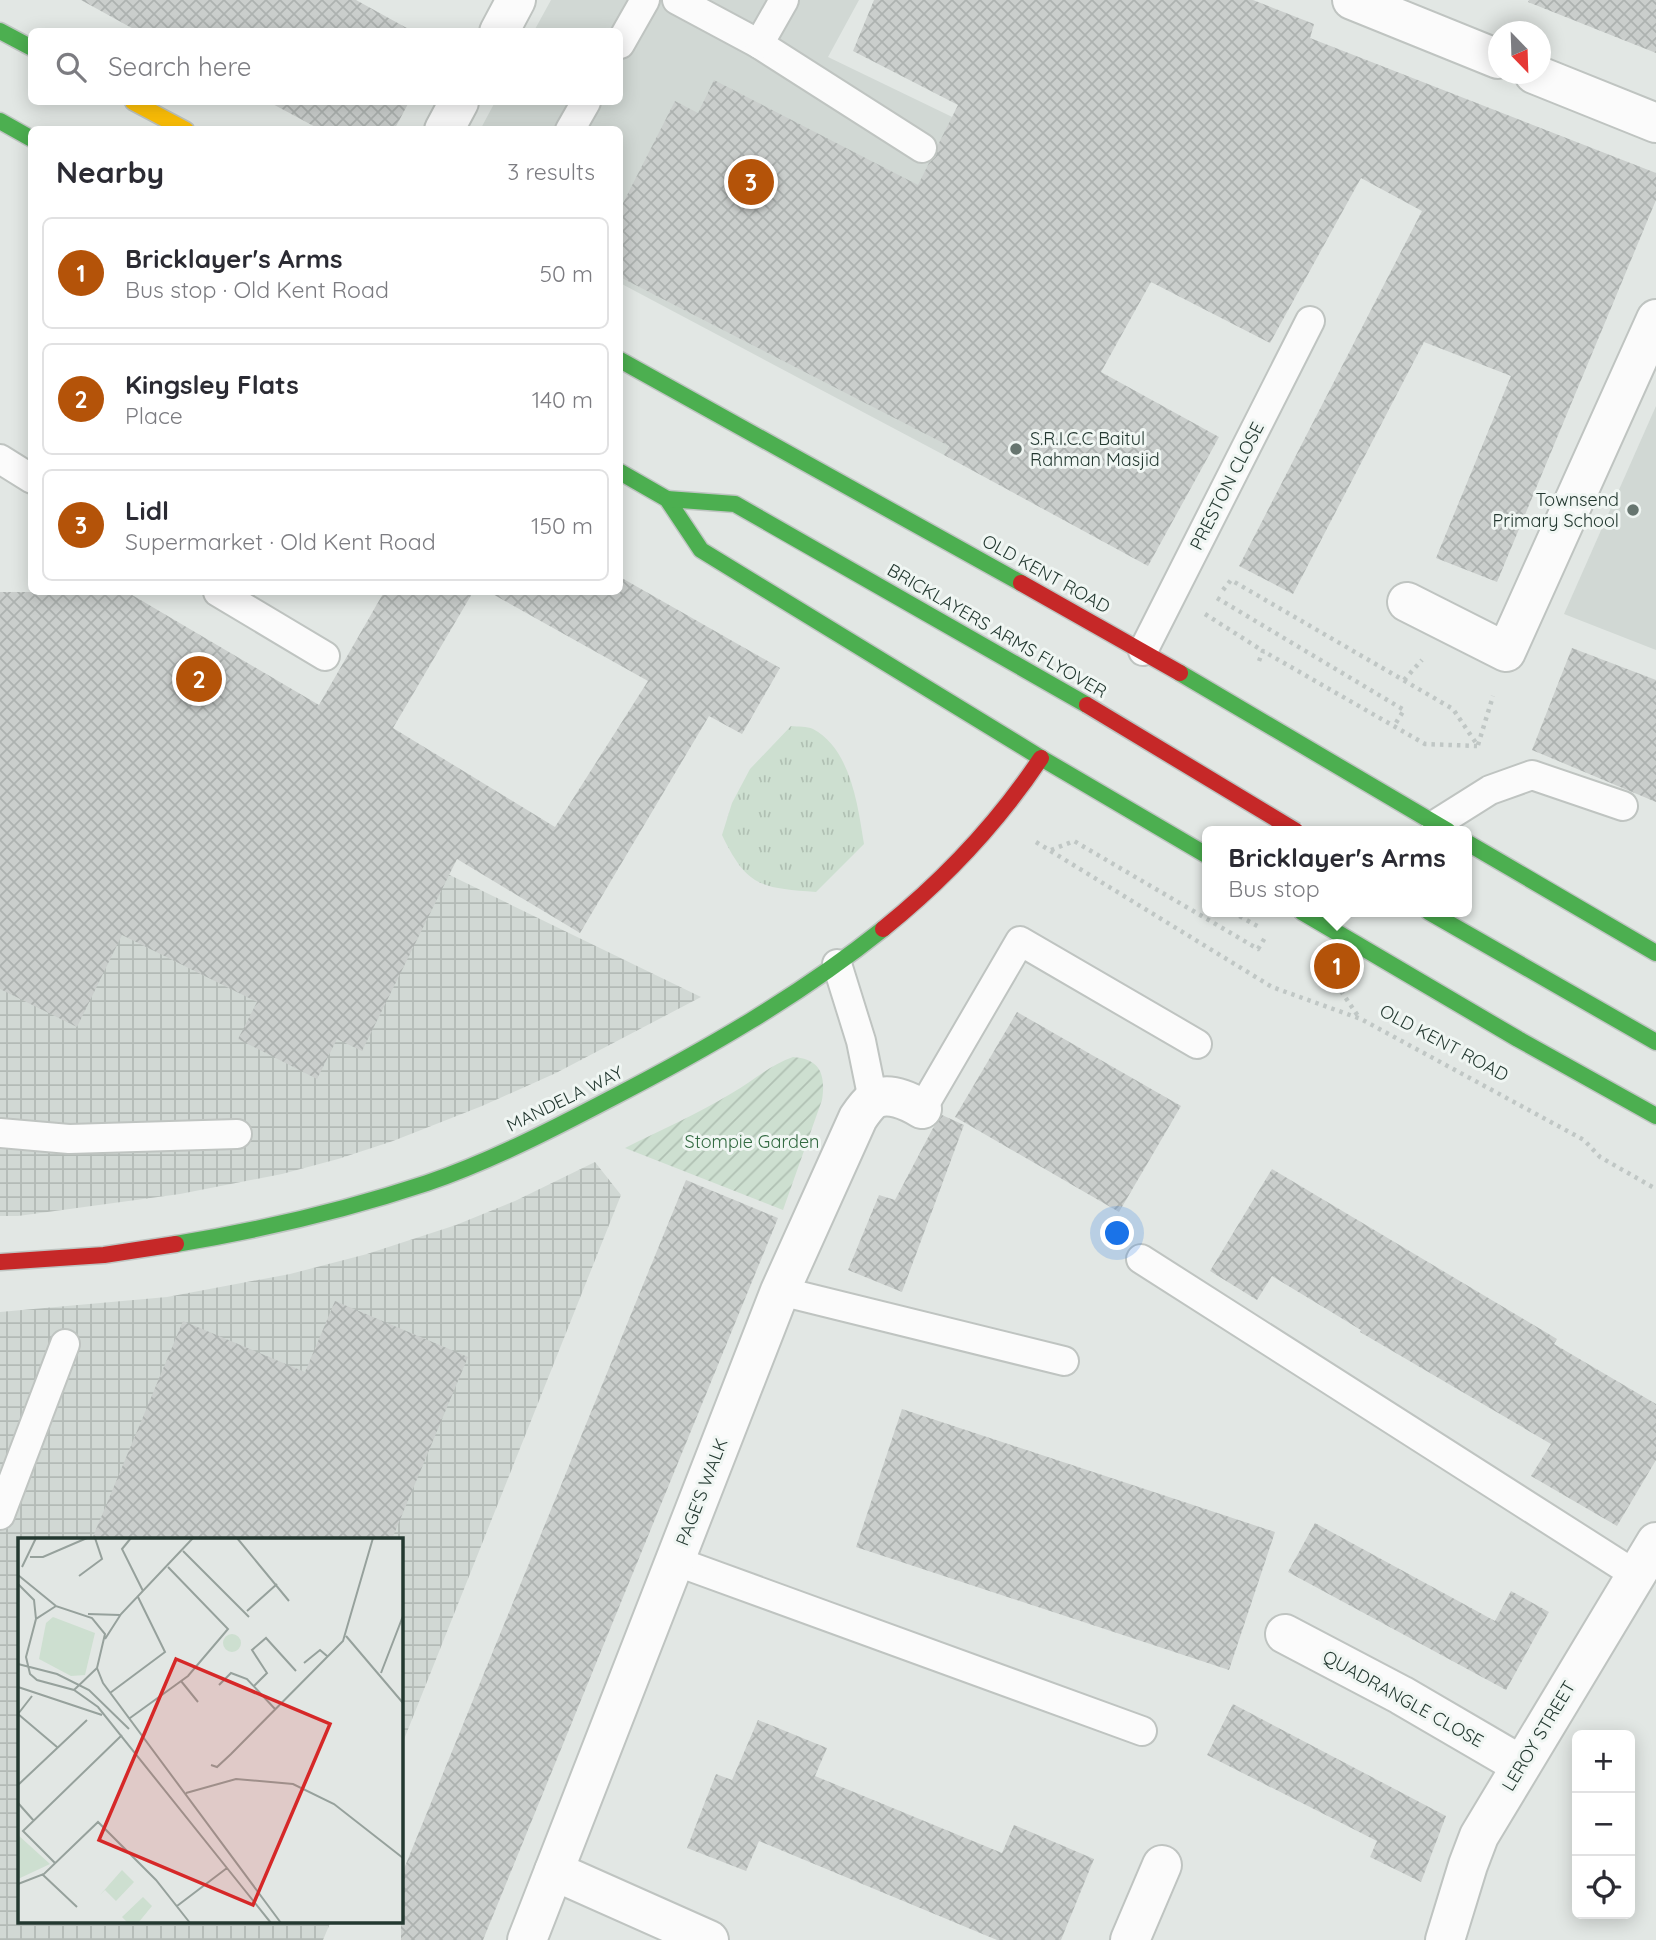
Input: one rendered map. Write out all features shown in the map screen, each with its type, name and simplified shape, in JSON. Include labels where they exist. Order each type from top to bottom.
[{"type":"main road","points":[[0,31],[28,46]]},
{"type":"main road","points":[[139,105],[178,126]]},
{"type":"main road","points":[[0,121],[28,137]]},
{"type":"main road","name":"OLD KENT ROAD","points":[[623,362],[1143,651],[1440,826]]},
{"type":"main road","points":[[623,474],[667,499],[701,550],[1041,758],[1202,852]]},
{"type":"main road","name":"BRICKLAYERS ARMS FLYOVER","points":[[667,499],[735,504],[1087,705],[1288,826]]},
{"type":"main road","name":"MANDELA WAY","points":[[0,1262],[166,1247],[312,1215],[451,1174],[564,1123],[719,1040],[837,964],[895,922],[954,869],[1001,817],[1041,758]]},
{"type":"main road","points":[[1472,846],[1656,953]]},
{"type":"main road","points":[[1311,917],[1518,1039],[1656,1116]]},
{"type":"main road","points":[[1438,917],[1656,1042]]},
{"type":"street","points":[[501,28],[516,0]]},
{"type":"street","points":[[1352,0],[1403,9],[1488,53]]},
{"type":"street","points":[[1551,81],[1656,123]]},
{"type":"street","points":[[445,126],[457,105]]},
{"type":"street","points":[[1407,602],[1506,652],[1656,319]]},
{"type":"street","points":[[873,1100],[886,1097],[909,1101],[922,1109]]},
{"type":"street","name":"PAGE'S WALK","points":[[527,1940],[780,1291],[858,1118],[873,1100]]},
{"type":"street","name":"LEROY STREET","points":[[1445,1940],[1479,1836],[1656,1542]]},
{"type":"street","name":"QUADRANGLE CLOSE","points":[[1285,1634],[1401,1695],[1521,1765]]},
{"type":"street","points":[[1130,1940],[1162,1865]]},
{"type":"street","points":[[554,1871],[709,1940]]},
{"type":"lane","points":[[623,39],[645,0]]},
{"type":"lane","points":[[677,0],[759,44],[922,148]]},
{"type":"lane","points":[[759,44],[784,0]]},
{"type":"lane","points":[[572,126],[584,105]]},
{"type":"lane","name":"PRESTON CLOSE","points":[[1143,651],[1310,321]]},
{"type":"lane","points":[[0,460],[28,477]]},
{"type":"lane","points":[[223,595],[325,656]]},
{"type":"lane","points":[[1443,826],[1490,790],[1532,775],[1623,806]]},
{"type":"lane","points":[[922,1109],[1020,941],[1197,1044]]},
{"type":"lane","points":[[837,964],[861,1041],[873,1100]]},
{"type":"lane","points":[[0,1133],[69,1139],[237,1134]]},
{"type":"lane","points":[[1141,1259],[1636,1575]]},
{"type":"lane","points":[[780,1291],[1065,1361]]},
{"type":"lane","points":[[0,1515],[65,1344]]},
{"type":"lane","points":[[675,1561],[1142,1731]]},
{"type":"path","points":[[1201,611],[1217,598],[1231,580],[1453,709],[1478,746],[1490,790]]},
{"type":"path","points":[[1217,598],[1404,710],[1394,726]]},
{"type":"path","points":[[1216,621],[1425,744],[1478,746]]},
{"type":"path","points":[[1259,661],[1263,651]]},
{"type":"path","points":[[1478,746],[1506,652]]},
{"type":"path","name":"OLD KENT ROAD","points":[[1026,837],[1272,987],[1361,1019],[1584,1140],[1601,1157],[1656,1189]]},
{"type":"path","points":[[1051,850],[1073,841],[1202,916]]},
{"type":"path","points":[[1203,917],[1258,949],[1268,933],[1241,917]]},
{"type":"shaded area","points":[[551,0],[859,0],[828,57],[1031,155],[1062,228],[944,455],[623,285],[623,126],[482,126],[493,105],[623,105],[623,28],[536,28]]},
{"type":"shaded area","name":"Townsend Primary School","points":[[1656,406],[1656,650],[1564,614]]},
{"type":"shaded area","points":[[0,657],[701,997],[556,1073],[482,1106],[393,1141],[338,1159],[282,1174],[180,1194],[18,1216],[0,1216]]},
{"type":"shaded area","points":[[595,1162],[621,1195],[402,1744],[402,1538],[18,1538],[18,1923],[330,1923],[323,1940],[0,1940],[0,1312],[167,1297],[290,1274],[367,1254],[456,1225],[515,1201]]},
{"type":"green space","points":[[791,726],[813,729],[826,738],[836,750],[851,780],[864,844],[816,892],[782,889],[758,882],[740,865],[722,835],[732,803],[750,769]]},
{"type":"green space","name":"Stompie Garden","points":[[793,1057],[802,1058],[815,1065],[822,1075],[823,1091],[783,1210],[625,1148],[706,1108]]},
{"type":"building","points":[[81,0],[356,0],[407,28],[132,28]]},
{"type":"building","points":[[874,0],[1253,0],[1314,24],[1310,38],[1656,173],[1656,200],[1497,582],[1436,558],[1511,376],[1424,342],[1293,594],[1239,566],[1422,211],[1361,178],[1270,343],[1151,282],[1101,372],[1219,437],[1148,566],[944,455],[949,446],[623,279],[623,203],[675,101],[698,113],[714,80],[918,185],[929,163],[936,156],[938,145],[958,105],[853,51]]},
{"type":"building","points":[[1656,0],[1656,53],[1528,2]]},
{"type":"building","points":[[275,105],[407,105],[396,126],[314,126]]},
{"type":"building","points":[[623,579],[780,668],[742,734],[709,716],[580,933],[457,859],[362,1051],[337,1039],[317,1079],[238,1039],[257,1002],[122,935],[77,1027],[0,989],[0,592],[28,592],[28,595],[132,595],[319,705],[382,595],[471,595],[393,728],[555,827],[648,681],[494,595],[623,595]]},
{"type":"building","points":[[1572,648],[1656,680],[1656,802],[1532,750]]},
{"type":"building","points":[[1017,1012],[1181,1106],[1119,1212],[955,1117]]},
{"type":"building","points":[[942,1115],[964,1125],[902,1292],[848,1270],[879,1195],[895,1200]]},
{"type":"building","points":[[1272,1169],[1557,1339],[1554,1344],[1656,1404],[1656,1460],[1617,1526],[1531,1476],[1551,1444],[1360,1332],[1361,1330],[1272,1276],[1257,1300],[1210,1271]]},
{"type":"building","points":[[686,1180],[778,1218],[483,1940],[401,1940],[402,1874]]},
{"type":"building","points":[[335,1301],[468,1357],[392,1538],[92,1538],[183,1321],[305,1372]]},
{"type":"building","points":[[902,1409],[1275,1532],[1229,1670],[856,1547]]},
{"type":"building","points":[[1315,1523],[1495,1621],[1511,1591],[1549,1612],[1506,1690],[1288,1572]]},
{"type":"building","points":[[1233,1704],[1446,1816],[1421,1882],[1370,1857],[1377,1841],[1207,1755]]},
{"type":"building","points":[[758,1720],[827,1748],[815,1776],[1002,1853],[1014,1825],[1094,1859],[1061,1940],[997,1940],[759,1841],[746,1871],[687,1848],[716,1774],[732,1780]]},
{"type":"traffic: fast","points":[[0,31],[28,46]]},
{"type":"traffic: fast","points":[[0,121],[28,137]]},
{"type":"traffic: fast","points":[[623,362],[1021,583]]},
{"type":"traffic: fast","points":[[623,474],[667,499],[701,550],[1041,758],[1202,852]]},
{"type":"traffic: fast","points":[[667,499],[735,504],[1087,705]]},
{"type":"traffic: fast","points":[[1180,673],[1440,826]]},
{"type":"traffic: fast","points":[[1472,846],[1656,953]]},
{"type":"traffic: fast","points":[[1311,917],[1518,1039],[1656,1116]]},
{"type":"traffic: fast","points":[[1438,917],[1656,1042]]},
{"type":"traffic: fast","points":[[176,1244],[271,1226],[366,1202],[427,1183],[497,1155],[588,1111],[716,1041],[818,977],[883,929]]},
{"type":"traffic: slow","points":[[139,105],[178,126]]},
{"type":"traffic: jam","points":[[1021,583],[1180,673]]},
{"type":"traffic: jam","points":[[1087,705],[1288,826]]},
{"type":"traffic: jam","points":[[883,929],[969,850],[1041,758]]},
{"type":"traffic: jam","points":[[0,1262],[104,1255],[176,1244]]},
{"type":"place","name":"Lidl","points":[[751,182]]},
{"type":"place","name":"S.R.I.C.C Baitul Rahman Masjid","points":[[1016,449]]},
{"type":"place","name":"Townsend Primary School","points":[[1633,510]]},
{"type":"place","name":"Kingsley Flats","points":[[199,679]]},
{"type":"place","name":"Bricklayer's Arms","points":[[1337,966]]}]
